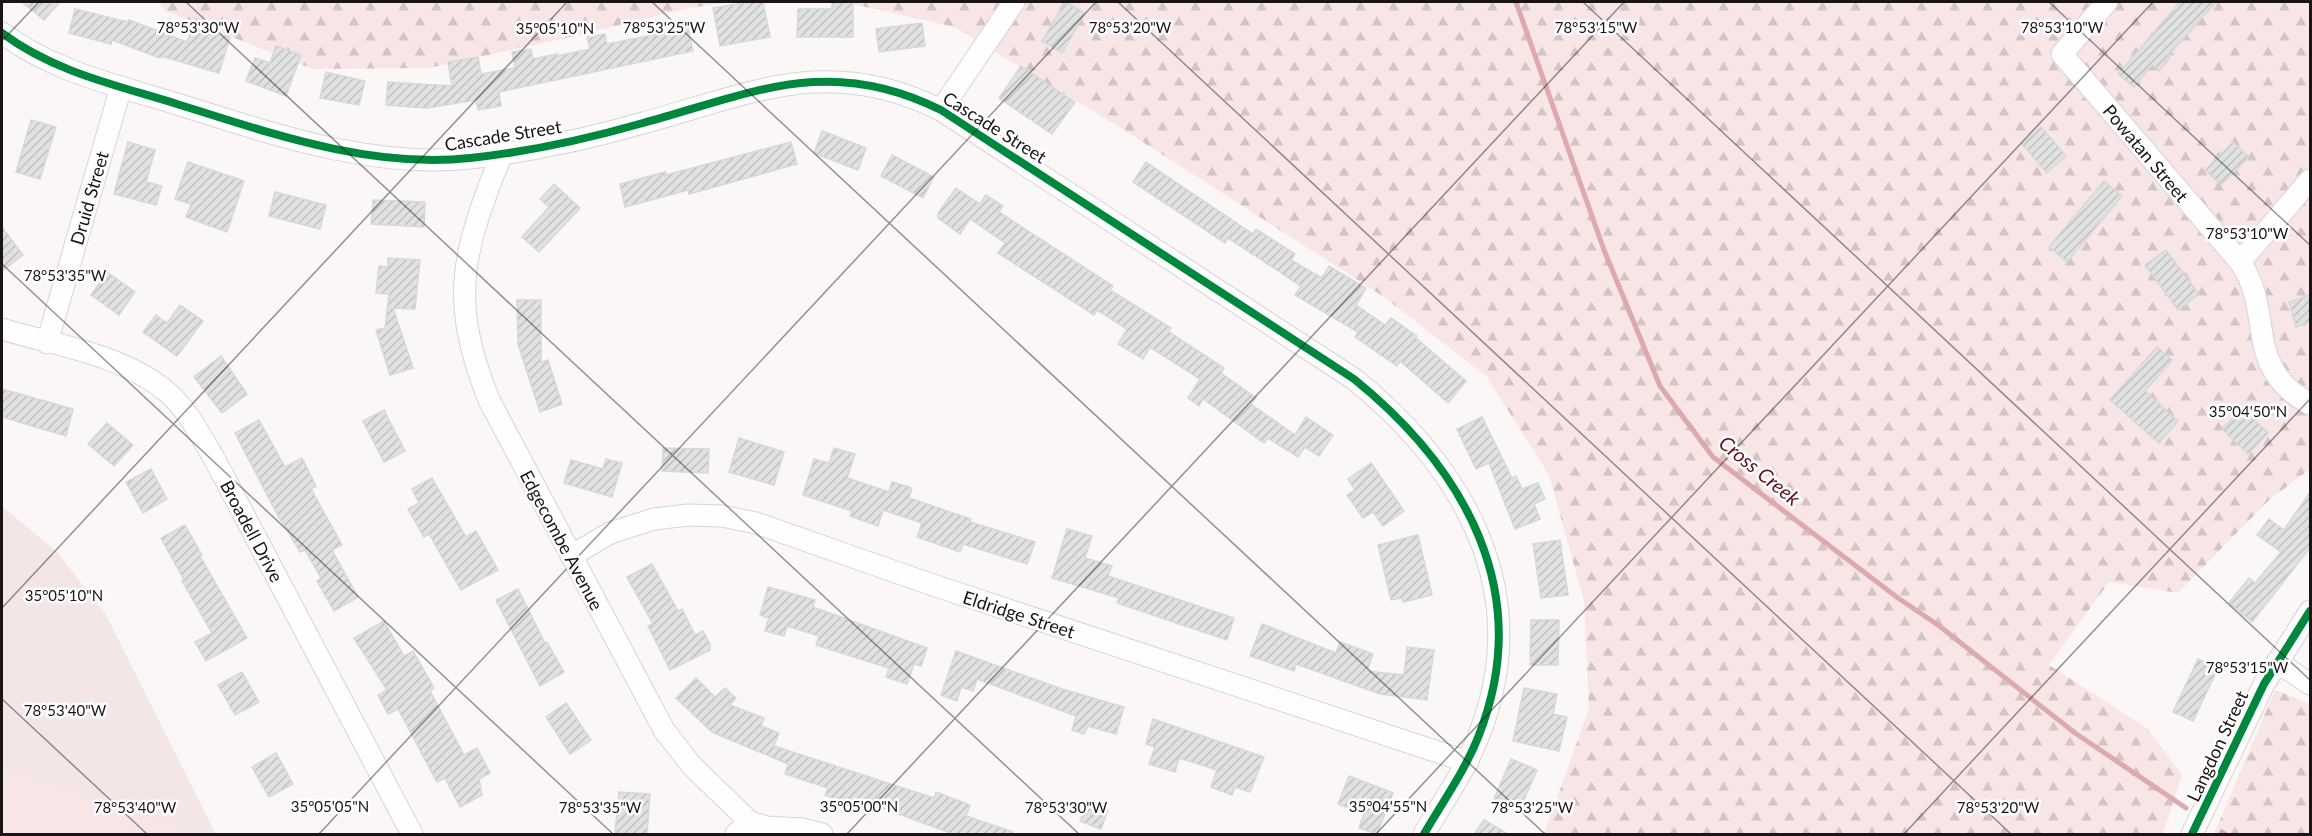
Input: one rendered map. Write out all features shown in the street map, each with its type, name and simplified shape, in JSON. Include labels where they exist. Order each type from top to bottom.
[{"type":"street","points":[[941,110],[1014,2]]},
{"type":"street","name":"Powatan Street","points":[[2107,2],[2062,54],[2240,262],[2254,288],[2260,334],[2271,366],[2284,385],[2310,404]]},
{"type":"street","name":"Cascade Street","points":[[2,33],[42,60],[121,87],[288,138],[366,153],[434,160],[502,153],[641,124],[765,87],[799,81],[833,80],[867,84],[901,92],[941,110],[1354,379],[1383,402],[1430,452],[1450,480],[1482,541],[1497,597],[1499,631],[1490,699],[1468,762],[1424,834]]},
{"type":"street","name":"Druid Street","points":[[47,343],[121,87]]},
{"type":"street","name":"Edgecombe Avenue","points":[[502,153],[469,244],[464,278],[465,312],[470,346],[489,400],[664,730],[743,828],[767,826],[802,829],[822,834]]},
{"type":"street","points":[[2240,262],[2310,180]]},
{"type":"street","name":"Broadell Drive","points":[[2,329],[131,368],[160,387],[184,411],[215,460],[412,834]]},
{"type":"street","name":"Eldridge Street","points":[[571,556],[610,533],[654,519],[688,515],[756,523],[927,583],[1468,762]]},
{"type":"street","name":"Langdon Street","points":[[2192,834],[2264,684],[2310,612]]},
{"type":"street","points":[[2277,662],[2310,684]]},
{"type":"shaded area","points":[[2,506],[58,553],[106,615],[216,834],[2,834]]},
{"type":"green space","points":[[159,2],[730,2],[689,8],[428,68],[313,69],[166,11]]},
{"type":"green space","points":[[843,2],[2310,2],[2310,469],[2268,501],[2178,593],[2109,582],[2049,665],[2148,729],[2182,775],[2163,834],[1544,834],[1589,709],[1584,601],[1549,475],[1487,377],[1384,297],[1124,130],[955,27]]},
{"type":"green space","points":[[2275,690],[2310,704],[2310,834],[2214,834]]},
{"type":"green space","points":[[2,768],[194,833],[195,834],[2,834]]},
{"type":"building","points":[[22,2],[60,2],[44,20]]},
{"type":"building","points":[[763,2],[770,37],[720,46],[713,8]]},
{"type":"building","points":[[832,2],[853,2],[853,37],[797,37],[798,9],[832,9]]},
{"type":"building","points":[[1065,2],[1085,13],[1062,53],[1042,41]]},
{"type":"building","points":[[2180,2],[2216,2],[2168,56],[2170,58],[2159,71],[2152,65],[2134,87],[2118,74]]},
{"type":"building","points":[[75,9],[128,22],[129,20],[187,42],[195,18],[221,26],[218,33],[230,37],[219,73],[161,56],[160,58],[112,40],[111,44],[69,33]]},
{"type":"building","points":[[922,23],[925,46],[879,52],[876,29]]},
{"type":"building","points":[[688,28],[693,51],[499,92],[501,106],[478,110],[476,100],[427,108],[386,105],[388,82],[452,86],[448,62],[478,57],[481,74],[515,68],[512,52],[531,49],[533,59],[557,54],[557,56],[590,49],[587,37],[605,34],[607,44]]},
{"type":"building","points":[[276,46],[301,55],[286,96],[246,81],[255,58],[270,63]]},
{"type":"building","points":[[1021,66],[1075,102],[1052,134],[999,98]]},
{"type":"building","points":[[326,72],[365,81],[359,105],[320,98]]},
{"type":"building","points":[[31,120],[56,127],[40,179],[16,172]]},
{"type":"building","points":[[2041,127],[2066,156],[2047,173],[2022,144]]},
{"type":"building","points":[[822,131],[866,148],[858,170],[814,153]]},
{"type":"building","points":[[128,142],[155,150],[146,182],[162,186],[156,205],[114,194]]},
{"type":"building","points":[[791,142],[797,164],[689,194],[688,190],[625,207],[620,184],[665,172],[666,175]]},
{"type":"building","points":[[2233,142],[2249,157],[2221,185],[2205,170]]},
{"type":"building","points":[[892,155],[934,177],[923,198],[881,176]]},
{"type":"building","points":[[188,162],[244,181],[227,232],[186,217],[191,204],[175,199]]},
{"type":"building","points":[[1146,162],[1253,234],[1256,229],[1295,254],[1291,260],[1322,278],[1329,266],[1366,288],[1356,305],[1385,325],[1391,318],[1417,336],[1416,338],[1466,381],[1448,403],[1400,361],[1397,366],[1355,337],[1358,332],[1295,295],[1301,286],[1228,238],[1225,243],[1133,182]]},
{"type":"building","points":[[2104,181],[2122,196],[2067,262],[2049,247]]},
{"type":"building","points":[[554,184],[580,208],[539,252],[522,237],[549,207],[540,199]]},
{"type":"building","points":[[956,188],[980,204],[986,195],[1003,206],[999,212],[1113,286],[1110,290],[1171,328],[1169,332],[1224,368],[1221,373],[1256,398],[1251,404],[1295,435],[1306,417],[1333,435],[1319,456],[1305,447],[1298,457],[1268,438],[1264,443],[1203,399],[1199,406],[1188,398],[1200,379],[1150,347],[1143,359],[1118,344],[1127,329],[1097,310],[1094,315],[998,253],[1005,243],[970,219],[960,234],[938,218],[938,213]]},
{"type":"building","points":[[275,192],[326,205],[320,229],[269,216]]},
{"type":"building","points":[[373,200],[425,202],[424,227],[371,224]]},
{"type":"building","points":[[2,227],[23,255],[2,271]]},
{"type":"building","points":[[2166,250],[2199,294],[2178,310],[2145,265]]},
{"type":"building","points":[[388,258],[420,260],[415,309],[393,308],[413,368],[390,375],[376,330],[385,328],[389,294],[376,293],[379,266],[388,267]]},
{"type":"building","points":[[107,272],[135,292],[119,315],[91,295]]},
{"type":"building","points":[[2310,295],[2310,322],[2296,327],[2289,302]]},
{"type":"building","points":[[517,300],[541,300],[541,362],[548,360],[562,404],[540,412],[518,344]]},
{"type":"building","points":[[180,305],[203,321],[177,356],[143,332],[156,315],[167,323]]},
{"type":"building","points":[[2157,347],[2172,360],[2145,391],[2178,421],[2159,443],[2110,400]]},
{"type":"building","points":[[221,356],[247,394],[222,413],[194,377]]},
{"type":"building","points":[[2,389],[73,409],[66,436],[2,417]]},
{"type":"building","points":[[2242,408],[2268,433],[2248,454],[2222,429]]},
{"type":"building","points":[[384,410],[405,451],[384,462],[363,421]]},
{"type":"building","points":[[1482,417],[1512,478],[1516,476],[1522,489],[1538,483],[1545,499],[1534,504],[1540,519],[1515,529],[1489,463],[1476,469],[1457,429]]},
{"type":"building","points":[[259,420],[285,467],[302,458],[316,486],[311,489],[342,545],[332,550],[358,597],[334,611],[317,581],[321,578],[305,550],[300,552],[277,514],[235,433]]},
{"type":"building","points":[[107,423],[133,445],[114,466],[88,444]]},
{"type":"building","points":[[739,438],[784,452],[774,485],[729,472]]},
{"type":"building","points":[[663,448],[709,449],[708,473],[662,471]]},
{"type":"building","points":[[834,448],[855,454],[847,478],[889,492],[892,482],[912,488],[909,498],[971,519],[970,522],[1035,542],[1027,564],[963,544],[960,552],[917,537],[922,523],[883,510],[878,526],[850,516],[852,511],[803,495],[814,459],[829,463]]},
{"type":"building","points":[[606,459],[622,463],[612,497],[564,483],[571,460],[603,469]]},
{"type":"building","points":[[1371,463],[1404,511],[1383,526],[1373,512],[1363,518],[1347,495],[1355,490],[1348,479]]},
{"type":"building","points":[[151,469],[167,499],[143,513],[126,482]]},
{"type":"building","points":[[432,478],[466,537],[476,531],[498,570],[461,590],[429,534],[424,537],[408,509],[419,503],[412,489]]},
{"type":"building","points":[[2310,492],[2310,548],[2252,622],[2229,603],[2249,578],[2255,583],[2281,552],[2257,535],[2269,519],[2284,530]]},
{"type":"building","points":[[185,525],[247,638],[206,661],[195,642],[212,633],[182,581],[184,580],[161,538]]},
{"type":"building","points":[[1067,529],[1092,536],[1085,558],[1112,566],[1108,576],[1234,618],[1227,640],[1117,603],[1119,598],[1052,578]]},
{"type":"building","points":[[1418,535],[1432,595],[1403,602],[1402,598],[1391,600],[1378,545]]},
{"type":"building","points":[[1560,540],[1568,595],[1541,598],[1533,544]]},
{"type":"building","points":[[652,564],[678,611],[682,609],[695,635],[703,631],[710,644],[710,650],[670,670],[648,626],[653,624],[627,577]]},
{"type":"building","points":[[768,587],[815,600],[813,607],[927,648],[921,666],[914,664],[907,684],[886,677],[889,668],[816,645],[819,636],[787,626],[784,636],[765,631],[769,618],[760,615]]},
{"type":"building","points":[[518,589],[545,643],[547,642],[564,672],[540,686],[496,600]]},
{"type":"building","points":[[1531,620],[1559,620],[1558,665],[1530,665]]},
{"type":"building","points":[[384,621],[404,656],[413,651],[434,688],[430,691],[464,755],[477,748],[490,773],[479,779],[482,795],[460,807],[445,778],[437,782],[398,709],[388,714],[378,695],[387,690],[354,638]]},
{"type":"building","points":[[1262,624],[1336,653],[1340,642],[1373,654],[1367,671],[1404,675],[1407,647],[1434,650],[1427,700],[1380,694],[1296,664],[1294,671],[1250,656]]},
{"type":"building","points":[[956,651],[1062,689],[1124,707],[1116,734],[1088,726],[1084,734],[1072,730],[1076,716],[977,679],[973,691],[961,687],[957,701],[941,695]]},
{"type":"building","points":[[2198,659],[2218,668],[2193,721],[2173,712]]},
{"type":"building","points":[[242,672],[259,702],[235,715],[218,685]]},
{"type":"building","points":[[696,678],[715,697],[725,688],[736,698],[730,705],[764,718],[761,726],[779,733],[774,746],[934,798],[936,792],[970,805],[966,816],[1013,832],[1012,834],[953,834],[863,801],[860,809],[825,795],[828,788],[785,774],[788,764],[712,732],[676,698]]},
{"type":"building","points":[[1524,688],[1557,694],[1553,714],[1567,717],[1559,751],[1513,741]]},
{"type":"building","points":[[566,703],[591,740],[570,754],[546,717]]},
{"type":"building","points":[[1153,719],[1264,757],[1250,792],[1235,787],[1232,795],[1211,787],[1217,770],[1179,758],[1175,772],[1149,764],[1155,747],[1146,744]]},
{"type":"building","points":[[276,753],[293,784],[269,797],[252,767]]},
{"type":"building","points":[[1511,759],[1537,770],[1519,811],[1493,801]]},
{"type":"building","points":[[1349,776],[1393,793],[1377,834],[1359,828],[1364,814],[1338,804]]},
{"type":"building","points":[[619,792],[650,794],[647,834],[615,833]]},
{"type":"building","points":[[1087,802],[1108,810],[1101,829],[1080,821]]},
{"type":"building","points":[[1484,820],[1508,834],[1474,834]]},
{"type":"waterway","name":"Cross Creek","points":[[1516,2],[1604,250],[1660,386],[1713,457],[1898,598],[1938,625],[2075,733],[2186,808]]},
{"type":"cycle path","points":[[2,33],[43,58],[86,76],[284,137],[358,153],[396,158],[433,160],[470,158],[535,149],[643,123],[720,100],[791,84],[826,82],[863,84],[901,93],[941,110],[1354,379],[1394,414],[1428,452],[1457,493],[1479,537],[1493,583],[1499,632],[1494,682],[1479,735],[1460,773],[1424,834]]},
{"type":"cycle path","points":[[2192,834],[2264,684],[2310,611]]}]
